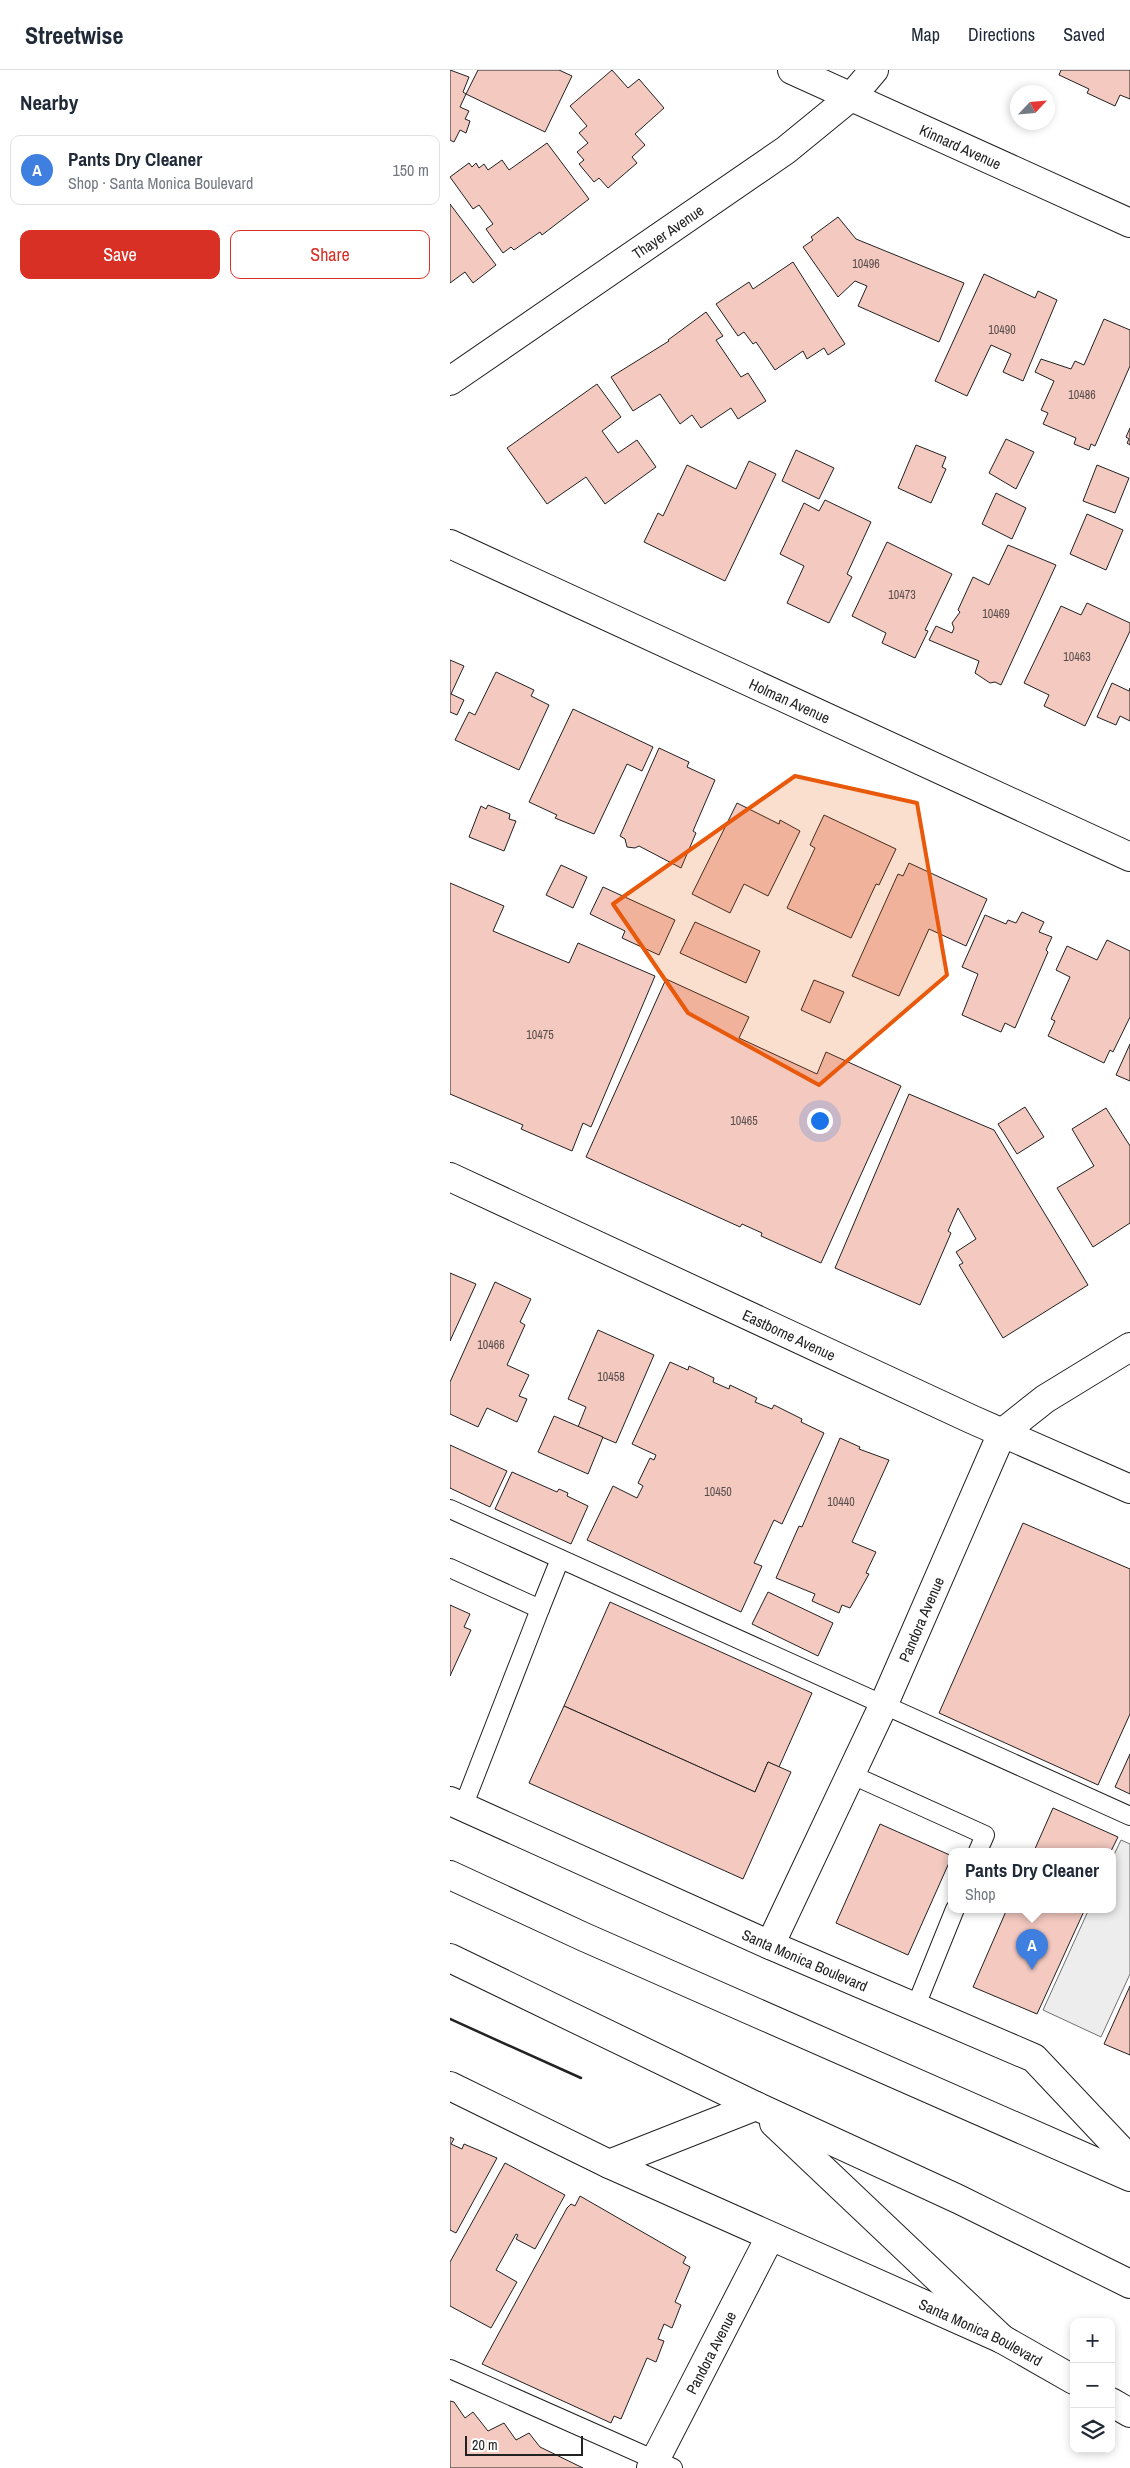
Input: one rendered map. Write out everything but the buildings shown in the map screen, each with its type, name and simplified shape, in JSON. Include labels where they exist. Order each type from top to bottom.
[{"type":"street","name":"Kinnard Avenue","points":[[792,70],[1130,223]]},
{"type":"street","name":"Thayer Avenue","points":[[450,381],[786,150],[852,96],[874,70]]},
{"type":"street","name":"Holman Avenue","points":[[450,544],[1130,857]]},
{"type":"street","name":"Eastborne Avenue","points":[[450,1177],[1002,1433],[1130,1489]]},
{"type":"street","name":"Pandora Avenue","points":[[770,1945],[883,1706],[1002,1433],[1045,1399],[1130,1348]]},
{"type":"street","name":"Santa Monica Boulevard","points":[[456,1804],[770,1945],[1034,2058],[1130,2160]]},
{"type":"street","points":[[450,1875],[584,1938],[1130,2177]]},
{"type":"street","points":[[450,1958],[756,2106],[958,2199],[1130,2284]]},
{"type":"street","name":"Santa Monica Boulevard","points":[[450,2086],[609,2164],[1002,2339],[1070,2378]]},
{"type":"street","points":[[609,2164],[756,2106]]},
{"type":"street","points":[[756,2106],[1002,2339]]},
{"type":"street","name":"Pandora Avenue","points":[[659,2465],[770,2237]]},
{"type":"street","points":[[1115,2404],[1130,2413]]},
{"type":"lane","points":[[450,1509],[1130,1816]]},
{"type":"lane","points":[[456,1804],[560,1559]]},
{"type":"lane","points":[[450,1568],[540,1609]]},
{"type":"lane","points":[[850,1774],[984,1835],[979,1848]]},
{"type":"lane","points":[[915,2008],[953,1913]]},
{"type":"lane","points":[[450,2369],[659,2465]]},
{"type":"highlighted area","points":[[795,776],[917,803],[947,975],[819,1085],[688,1013],[613,904]]},
{"type":"shaded area","points":[[1121,1840],[1130,1844],[1130,1974],[1101,2037],[1043,2010],[1087,1913],[1116,1913],[1116,1851]]},
{"type":"wall","points":[[450,2019],[581,2078]]},
{"type":"place","name":"Pants Dry Cleaner","points":[[1032,1970]]}]
